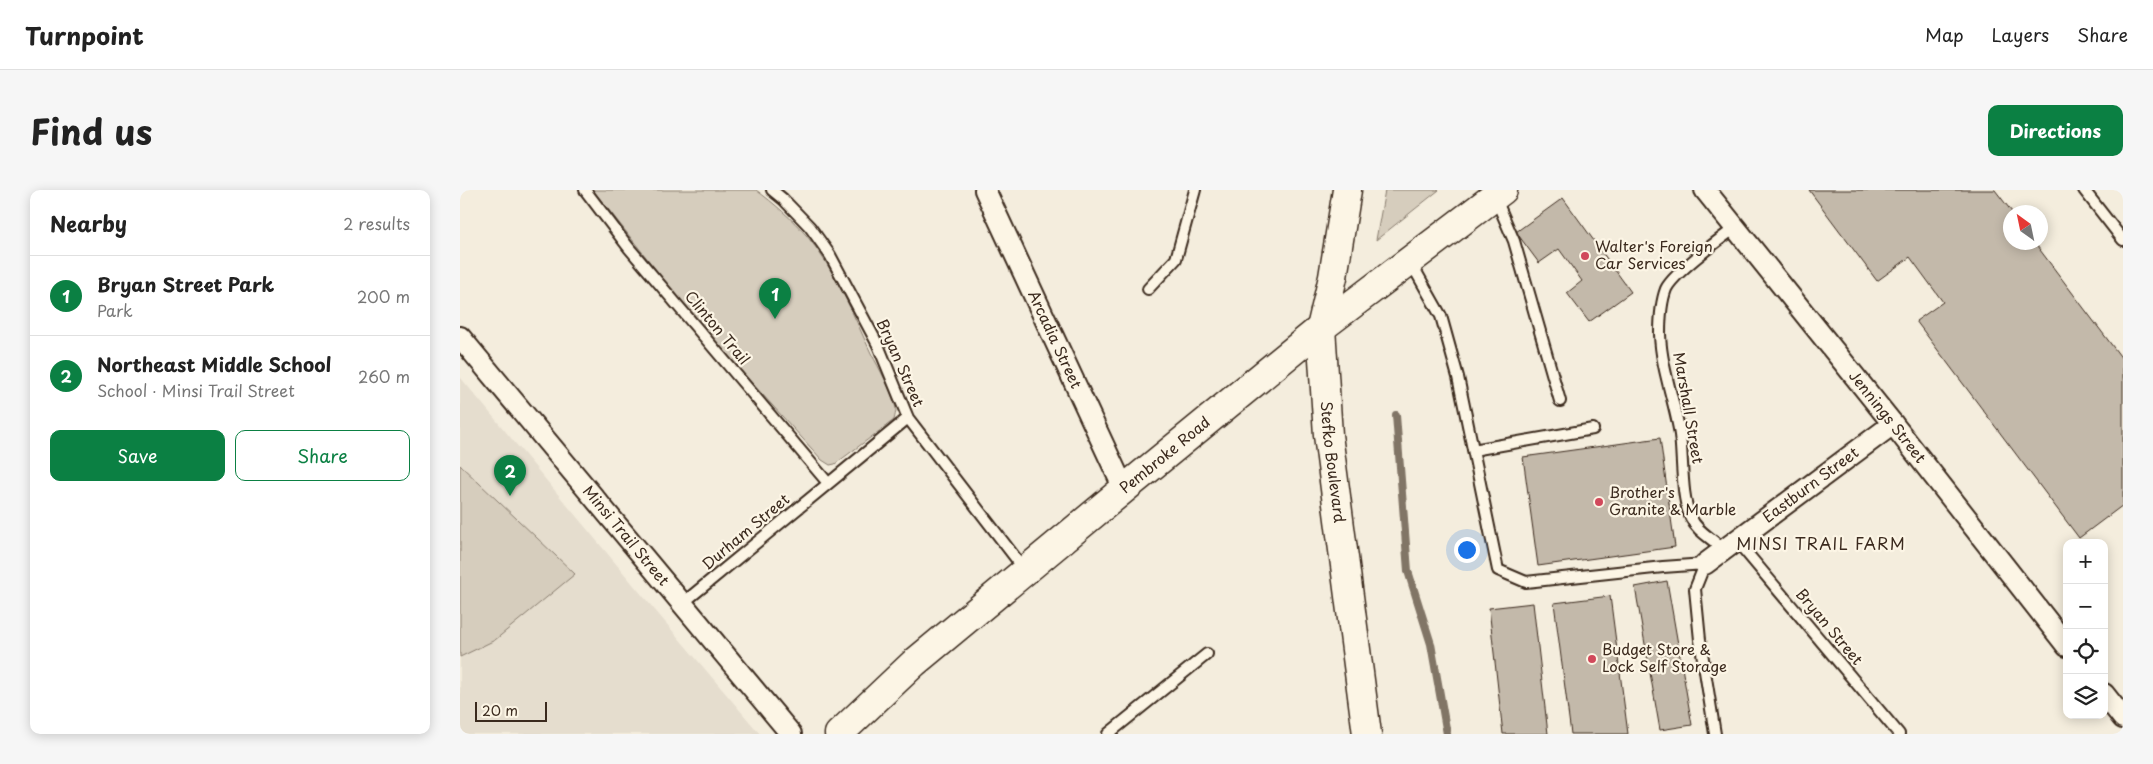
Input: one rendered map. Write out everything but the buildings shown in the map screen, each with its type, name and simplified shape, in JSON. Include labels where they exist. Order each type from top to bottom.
[{"type":"main road","name":"Stefko Boulevard","points":[[1347,190],[1333,277],[1322,328],[1328,435],[1367,734]]},
{"type":"main road","name":"Pembroke Road","points":[[839,734],[914,663],[1025,570],[1322,328],[1499,193]]},
{"type":"street","name":"Arcadia Street","points":[[985,190],[1124,489]]},
{"type":"street","name":"Jennings Street","points":[[1705,190],[1893,424],[2063,641]]},
{"type":"street","name":"Minsi Trail Street","points":[[460,337],[791,734]]},
{"type":"street","name":"Eastburn Street","points":[[1705,564],[1893,424]]},
{"type":"street","points":[[2108,699],[2123,718]]},
{"type":"lane","name":"Clinton Trail","points":[[585,190],[630,248],[828,483]]},
{"type":"lane","name":"Bryan Street","points":[[772,190],[783,198],[810,227],[830,255],[878,345],[908,418],[1025,570]]},
{"type":"lane","points":[[1148,289],[1176,259],[1195,190]]},
{"type":"lane","points":[[2084,190],[2123,240]]},
{"type":"lane","points":[[1499,193],[1560,402]]},
{"type":"lane","name":"Marshall Street","points":[[1730,545],[1705,536],[1691,518],[1686,502],[1680,435],[1660,334],[1663,300],[1667,287],[1703,252],[1735,228]]},
{"type":"lane","points":[[1410,260],[1441,316],[1458,377],[1498,570],[1526,582],[1663,566],[1705,564],[1695,589],[1700,640],[1715,734]]},
{"type":"lane","name":"Durham Street","points":[[683,603],[908,418]]},
{"type":"lane","points":[[1473,450],[1593,429]]},
{"type":"lane","name":"Bryan Street","points":[[1730,545],[1899,734]]},
{"type":"lane","points":[[1108,734],[1207,654]]},
{"type":"shaded area","points":[[593,190],[756,190],[763,195],[789,217],[807,236],[827,263],[890,392],[896,409],[894,420],[835,464],[830,465],[822,460],[702,328]]},
{"type":"shaded area","points":[[1385,190],[1439,190],[1376,240]]},
{"type":"shaded area","points":[[460,377],[637,589],[760,734],[460,734]]},
{"type":"shaded area","points":[[460,465],[575,574],[495,640],[460,657]]},
{"type":"waterway","points":[[1396,415],[1408,571],[1431,644],[1447,734]]},
{"type":"place","name":"Walter's Foreign Car Services","points":[[1585,256]]},
{"type":"place","name":"Bryan Street Park","points":[[775,319]]},
{"type":"place","name":"Northeast Middle School","points":[[510,496]]},
{"type":"place","name":"Brother's Granite & Marble","points":[[1599,502]]},
{"type":"place","name":"Budget Store & Lock Self Storage","points":[[1592,659]]},
{"type":"district","name":"MINSI TRAIL FARM","points":[[1821,544]]}]
